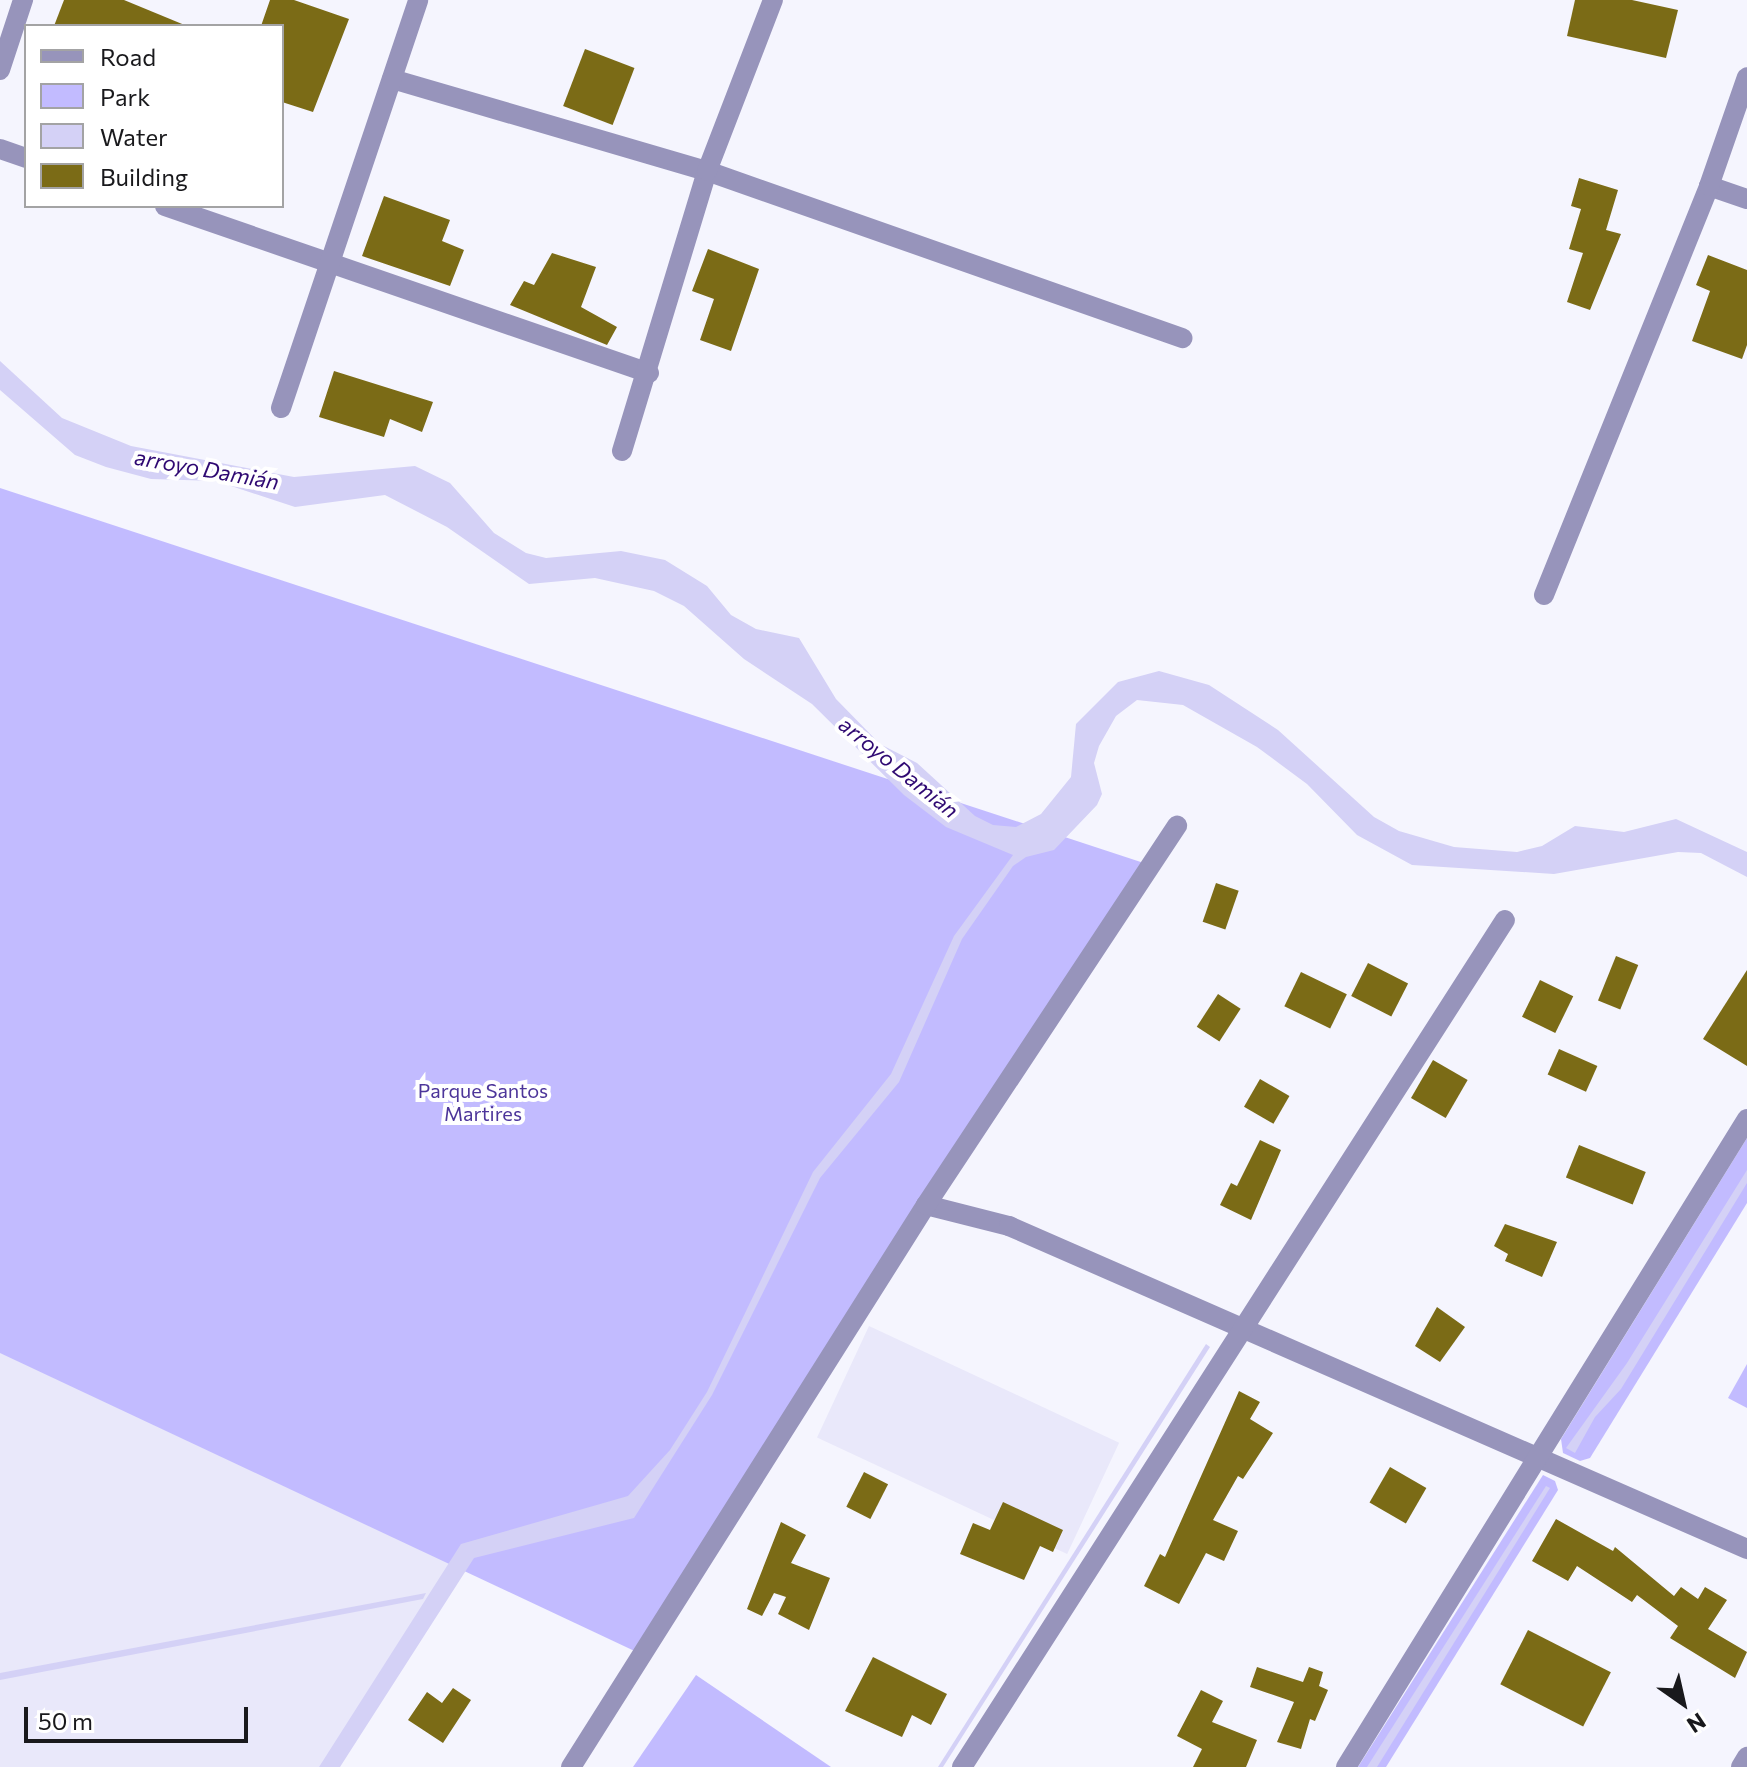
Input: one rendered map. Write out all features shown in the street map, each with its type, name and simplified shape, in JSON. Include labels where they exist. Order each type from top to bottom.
[{"type":"street","points":[[0,70],[23,0]]},
{"type":"street","points":[[281,408],[418,0]]},
{"type":"street","points":[[622,451],[649,373],[707,171],[773,0]]},
{"type":"street","points":[[1544,595],[1709,186],[1747,77]]},
{"type":"street","points":[[392,79],[707,171],[1182,338]]},
{"type":"street","points":[[0,149],[24,157]]},
{"type":"street","points":[[1709,186],[1747,199]]},
{"type":"street","points":[[171,208],[649,373]]},
{"type":"street","points":[[571,1767],[926,1205],[1177,826]]},
{"type":"street","points":[[962,1767],[1239,1327],[1505,920]]},
{"type":"street","points":[[1346,1767],[1747,1119]]},
{"type":"street","points":[[926,1205],[1009,1226],[1540,1455],[1747,1549]]},
{"type":"street","points":[[1741,1767],[1747,1757]]},
{"type":"shaded area","points":[[869,1326],[1119,1443],[1067,1554],[817,1437]]},
{"type":"shaded area","points":[[0,1331],[477,1548],[336,1767],[0,1767]]},
{"type":"green space","name":"Parque Santos Martires","points":[[0,488],[1156,867],[643,1655],[0,1353]]},
{"type":"green space","points":[[1747,1138],[1747,1203],[1590,1458],[1580,1461],[1563,1453],[1561,1439]]},
{"type":"green space","points":[[1747,1364],[1747,1408],[1728,1398]]},
{"type":"green space","points":[[1543,1475],[1555,1481],[1558,1490],[1386,1767],[1358,1767]]},
{"type":"green space","points":[[696,1675],[831,1767],[633,1767]]},
{"type":"water","name":"arroyo Damián","points":[[0,361],[62,418],[131,446],[294,477],[415,466],[450,483],[494,533],[526,553],[546,558],[621,551],[665,560],[707,586],[731,615],[756,629],[799,638],[836,699],[880,744],[917,763],[975,816],[993,825],[1016,827],[1041,814],[1071,777],[1076,724],[1118,682],[1159,671],[1209,685],[1278,730],[1374,817],[1399,831],[1454,847],[1517,852],[1542,846],[1575,826],[1624,832],[1676,819],[1747,852],[1747,877],[1701,853],[1678,852],[1554,874],[1412,865],[1357,835],[1307,784],[1257,747],[1183,705],[1137,700],[1116,716],[1099,746],[1094,763],[1102,794],[1097,805],[1054,850],[1026,857],[1013,866],[962,939],[899,1082],[820,1178],[712,1395],[634,1518],[474,1558],[340,1767],[319,1767],[461,1544],[628,1496],[670,1450],[707,1392],[813,1172],[891,1074],[954,936],[1013,855],[946,827],[904,795],[812,704],[744,659],[684,606],[654,591],[595,578],[529,584],[447,527],[385,495],[295,507],[216,481],[151,479],[106,467],[75,455],[0,390]]},
{"type":"water","points":[[1747,1170],[1747,1183],[1621,1389],[1595,1417],[1575,1453],[1566,1448],[1627,1363]]},
{"type":"water","points":[[1206,1344],[1210,1347],[943,1767],[938,1767]]},
{"type":"water","points":[[1546,1486],[1550,1488],[1377,1767],[1367,1767]]},
{"type":"water","points":[[426,1593],[423,1599],[0,1680],[0,1673]]},
{"type":"building","points":[[64,0],[124,0],[182,24],[55,24]]},
{"type":"building","points":[[270,0],[294,0],[349,19],[313,112],[284,103],[284,24],[262,24]]},
{"type":"building","points":[[1575,0],[1632,0],[1678,10],[1666,58],[1567,36]]},
{"type":"building","points":[[585,49],[634,68],[613,125],[563,106]]},
{"type":"building","points":[[1579,178],[1618,190],[1606,230],[1621,234],[1590,310],[1567,302],[1583,253],[1569,249],[1581,209],[1571,206]]},
{"type":"building","points":[[384,196],[450,220],[442,241],[464,250],[450,286],[362,256]]},
{"type":"building","points":[[708,249],[759,269],[731,351],[700,340],[714,299],[692,291]]},
{"type":"building","points":[[552,253],[596,267],[581,307],[617,327],[607,345],[510,305],[524,281],[534,285]]},
{"type":"building","points":[[1708,255],[1747,270],[1747,345],[1742,359],[1692,341],[1710,291],[1696,285]]},
{"type":"building","points":[[334,371],[433,402],[422,432],[390,419],[384,437],[319,417]]},
{"type":"building","points":[[1216,883],[1239,891],[1225,930],[1203,922]]},
{"type":"building","points":[[1616,956],[1638,965],[1620,1009],[1598,1001]]},
{"type":"building","points":[[1368,963],[1408,983],[1391,1016],[1351,996]]},
{"type":"building","points":[[1747,970],[1747,1066],[1703,1039]]},
{"type":"building","points":[[1301,972],[1347,994],[1330,1029],[1284,1006]]},
{"type":"building","points":[[1540,980],[1573,996],[1555,1033],[1522,1017]]},
{"type":"building","points":[[1218,994],[1241,1009],[1219,1041],[1197,1027]]},
{"type":"building","points":[[1559,1049],[1597,1066],[1586,1092],[1548,1075]]},
{"type":"building","points":[[1433,1060],[1468,1080],[1446,1118],[1411,1098]]},
{"type":"building","points":[[1260,1079],[1289,1096],[1273,1124],[1244,1107]]},
{"type":"building","points":[[1260,1140],[1281,1150],[1251,1220],[1220,1205],[1231,1183],[1237,1186]]},
{"type":"building","points":[[1579,1145],[1646,1172],[1633,1204],[1566,1177]]},
{"type":"building","points":[[1505,1224],[1557,1242],[1542,1277],[1505,1261],[1508,1254],[1494,1246]]},
{"type":"building","points":[[1437,1307],[1465,1327],[1440,1362],[1415,1346]]},
{"type":"building","points":[[1239,1391],[1260,1402],[1250,1419],[1273,1433],[1243,1479],[1238,1476],[1213,1520],[1238,1531],[1224,1561],[1206,1553],[1179,1604],[1144,1586],[1160,1554],[1165,1557]]},
{"type":"building","points":[[1390,1467],[1426,1488],[1406,1524],[1370,1503]]},
{"type":"building","points":[[864,1472],[888,1484],[870,1519],[846,1507]]},
{"type":"building","points":[[1003,1502],[1063,1530],[1053,1552],[1040,1546],[1024,1580],[960,1554],[973,1523],[990,1530]]},
{"type":"building","points":[[1556,1519],[1613,1551],[1615,1547],[1674,1596],[1681,1587],[1698,1599],[1705,1587],[1727,1600],[1708,1629],[1747,1652],[1735,1678],[1670,1638],[1678,1626],[1637,1595],[1632,1602],[1577,1566],[1568,1581],[1532,1561]]},
{"type":"building","points":[[781,1522],[806,1535],[791,1563],[830,1578],[809,1630],[778,1614],[786,1597],[774,1593],[762,1616],[747,1609]]},
{"type":"building","points":[[1528,1630],[1611,1672],[1583,1727],[1500,1684]]},
{"type":"building","points":[[873,1657],[947,1694],[931,1725],[912,1715],[902,1737],[845,1711]]},
{"type":"building","points":[[1257,1667],[1303,1682],[1309,1667],[1323,1672],[1319,1686],[1328,1690],[1315,1721],[1310,1719],[1301,1749],[1277,1742],[1294,1702],[1250,1687]]},
{"type":"building","points":[[453,1688],[471,1700],[443,1743],[408,1720],[427,1692],[442,1703]]},
{"type":"building","points":[[1201,1690],[1223,1701],[1212,1722],[1257,1740],[1246,1767],[1193,1767],[1202,1749],[1177,1736]]}]
